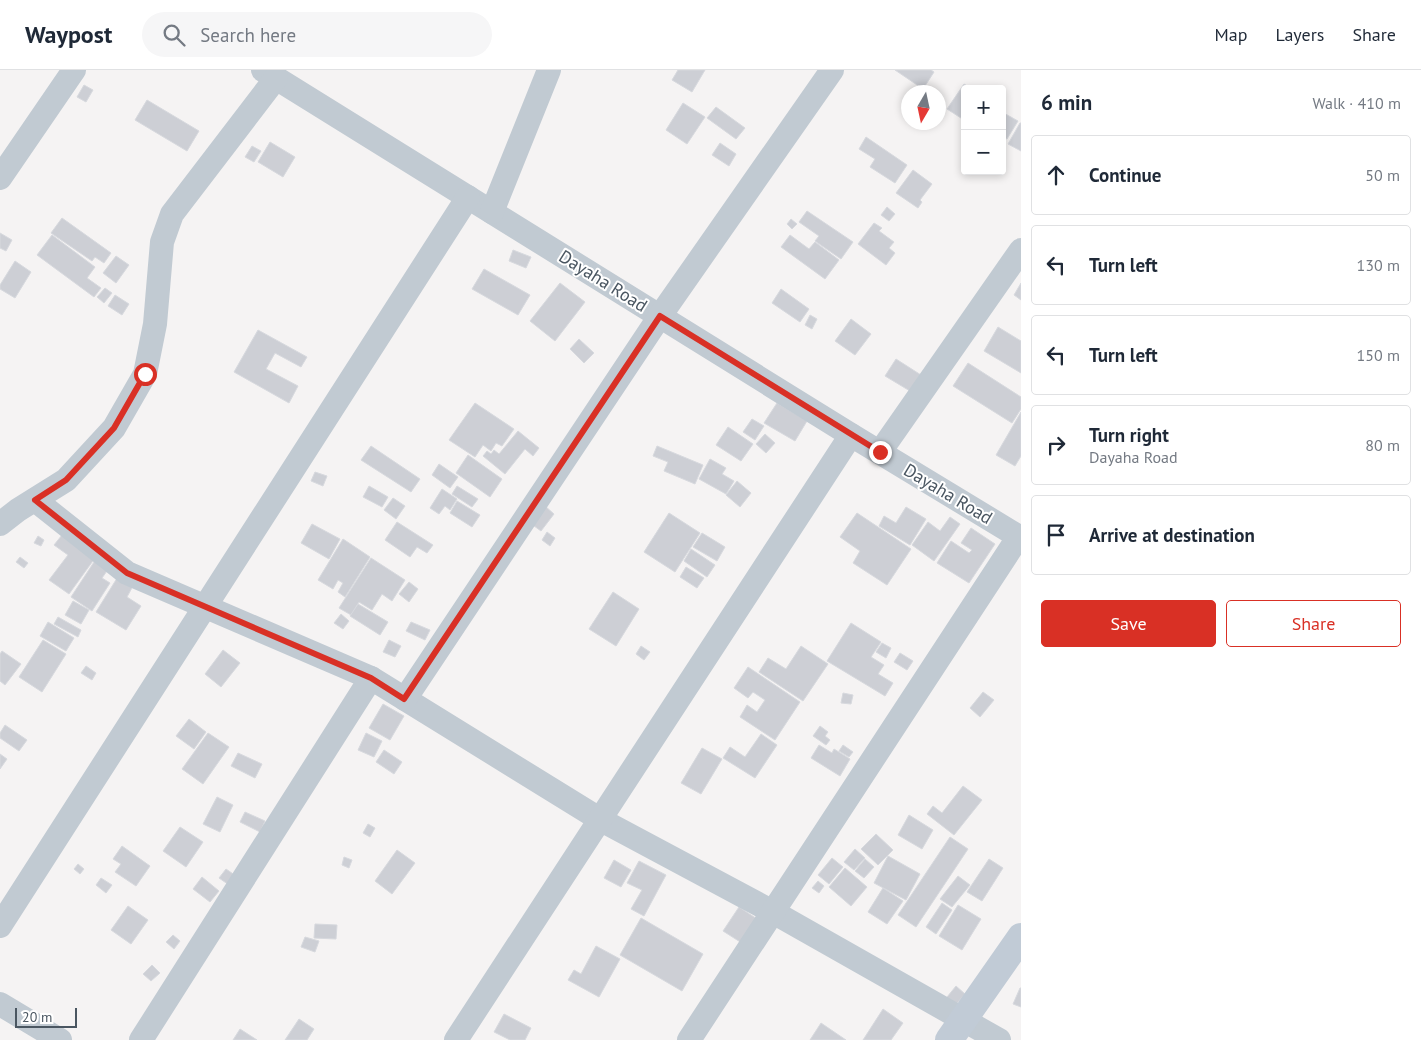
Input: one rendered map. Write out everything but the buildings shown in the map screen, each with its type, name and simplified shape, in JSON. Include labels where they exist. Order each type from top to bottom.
[{"type":"street","points":[[0,178],[74,70]]},
{"type":"street","points":[[492,212],[549,70]]},
{"type":"street","points":[[404,699],[660,316],[832,70]]},
{"type":"street","points":[[0,524],[66,480],[114,428],[145,374],[155,324],[162,242],[172,214],[280,76]]},
{"type":"street","name":"Dayaha Road","points":[[280,76],[492,212],[851,435],[1020,537]]},
{"type":"street","points":[[0,926],[468,197]]},
{"type":"street","points":[[880,452],[1021,250]]},
{"type":"street","points":[[456,1040],[851,435]]},
{"type":"street","points":[[35,500],[127,573],[371,678],[601,820],[773,912],[956,1030],[998,1040]]},
{"type":"street","points":[[689,1040],[1020,537]]},
{"type":"street","points":[[141,1040],[371,678]]},
{"type":"street","points":[[956,1030],[1021,938]]},
{"type":"street","points":[[0,1004],[60,1040]]},
{"type":"route","points":[[145,374],[114,428],[66,480],[35,500],[127,573],[371,678],[404,699],[660,316],[880,452]]}]
